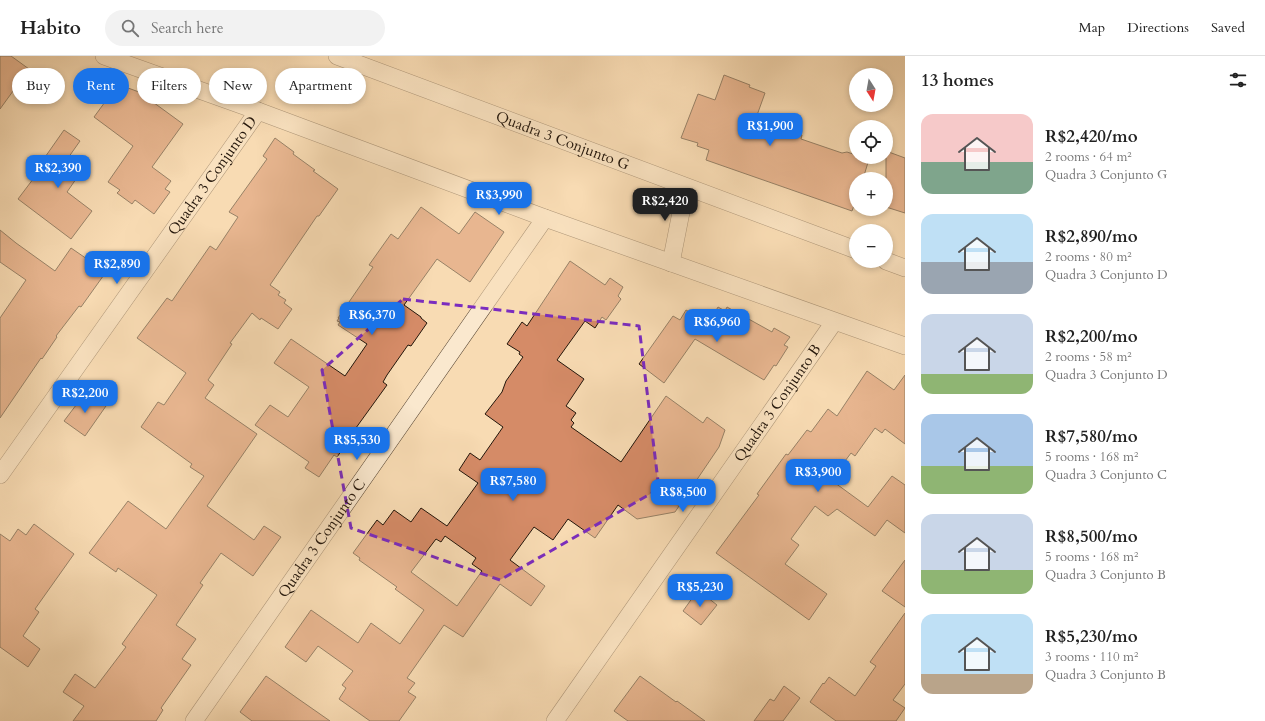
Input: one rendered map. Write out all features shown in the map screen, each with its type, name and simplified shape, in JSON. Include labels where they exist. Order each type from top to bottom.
[{"type":"street","points":[[104,56],[258,111],[545,218],[905,346]]},
{"type":"street","name":"Quadra 3 Conjunto G","points":[[337,56],[849,247]]},
{"type":"street","name":"Quadra 3 Conjunto D","points":[[0,475],[258,111]]},
{"type":"street","points":[[671,263],[686,187]]},
{"type":"street","name":"Quadra 3 Conjunto C","points":[[194,721],[545,218]]},
{"type":"street","points":[[893,264],[905,268]]},
{"type":"street","name":"Quadra 3 Conjunto B","points":[[555,721],[834,322]]},
{"type":"highlighted area","points":[[403,299],[639,326],[659,489],[500,580],[351,528],[322,370]]},
{"type":"building","points":[[0,56],[11,56],[28,68],[12,68],[12,92],[0,109]]},
{"type":"building","points":[[724,75],[750,85],[749,87],[765,93],[756,118],[802,135],[801,139],[842,153],[849,153],[849,164],[868,164],[865,172],[849,172],[849,210],[706,160],[709,150],[697,146],[698,143],[681,138],[698,94],[715,100]]},
{"type":"building","points":[[129,88],[137,91],[137,104],[156,104],[183,124],[152,167],[171,181],[165,189],[170,192],[154,214],[135,200],[132,204],[117,193],[120,190],[108,182],[133,146],[94,117],[104,104],[129,104]]},
{"type":"building","points":[[64,130],[80,141],[68,158],[83,169],[67,192],[92,211],[71,239],[18,199],[46,162],[43,160]]},
{"type":"building","points":[[275,138],[294,152],[293,154],[315,170],[313,171],[338,189],[319,216],[317,216],[270,285],[280,292],[278,295],[286,300],[284,303],[292,309],[278,329],[261,318],[260,320],[252,313],[230,343],[232,344],[208,380],[214,385],[205,398],[257,434],[207,506],[254,540],[264,526],[281,537],[253,576],[221,553],[200,583],[203,585],[176,625],[196,639],[182,659],[191,665],[161,708],[163,710],[156,721],[73,721],[84,706],[63,692],[75,674],[95,688],[126,647],[122,644],[157,595],[118,568],[116,572],[89,553],[128,501],[166,529],[204,476],[190,467],[192,464],[141,427],[158,402],[164,405],[186,373],[137,338],[167,298],[172,301],[210,246],[216,250],[238,217],[229,212],[267,159],[263,156]]},
{"type":"building","points":[[893,154],[905,158],[905,213],[893,209],[893,172],[886,172],[886,164],[893,164]]},
{"type":"building","points":[[421,207],[459,234],[475,212],[504,232],[470,282],[437,259],[404,305],[427,323],[411,346],[408,345],[387,375],[383,382],[387,385],[353,432],[354,433],[337,457],[334,455],[319,477],[305,468],[309,462],[255,425],[270,405],[288,417],[309,387],[274,363],[291,339],[345,376],[367,344],[338,325],[340,322],[337,321],[338,318],[373,267],[369,265],[391,234],[398,239]]},
{"type":"building","points":[[0,230],[55,271],[71,248],[106,272],[81,307],[79,306],[56,336],[57,337],[42,359],[41,358],[0,418],[0,318],[26,280],[0,262]]},
{"type":"building","points":[[570,261],[605,285],[610,278],[623,287],[618,296],[621,299],[606,320],[602,317],[595,328],[585,321],[557,360],[584,379],[566,406],[576,413],[571,420],[574,423],[571,427],[621,462],[666,396],[703,423],[707,417],[725,430],[719,447],[675,512],[637,519],[618,505],[595,538],[568,519],[553,540],[534,527],[510,560],[545,586],[531,606],[500,584],[463,637],[444,625],[407,678],[415,683],[408,692],[416,697],[399,721],[370,721],[339,699],[346,688],[342,685],[353,671],[318,646],[306,662],[285,647],[311,610],[358,643],[371,623],[400,644],[424,610],[395,589],[397,587],[359,560],[360,558],[353,553],[377,520],[383,525],[394,510],[411,522],[421,508],[447,526],[478,483],[459,470],[470,453],[480,460],[503,427],[485,414],[502,392],[506,381],[523,357],[519,354],[520,352],[507,344],[522,322],[527,326]],"holes":[[[445,536],[476,558],[472,564],[482,571],[457,606],[411,572],[436,539],[441,542]]]},
{"type":"building","points":[[718,307],[725,311],[727,307],[772,332],[774,328],[790,337],[784,345],[788,347],[776,366],[774,365],[764,380],[695,339],[664,383],[639,364],[673,316],[680,320],[686,310],[710,321]]},
{"type":"building","points":[[867,371],[894,390],[905,375],[905,444],[885,429],[882,433],[875,428],[855,456],[851,453],[831,480],[868,507],[892,476],[905,485],[905,533],[887,520],[875,536],[837,509],[828,516],[815,506],[791,539],[799,545],[785,564],[827,594],[809,620],[716,553],[759,495],[757,494],[786,454],[788,455],[807,430],[811,432],[828,409],[837,416]]},
{"type":"building","points":[[86,392],[106,406],[85,436],[64,421]]},
{"type":"building","points":[[34,524],[74,554],[35,609],[39,612],[23,636],[40,649],[28,667],[0,647],[0,534],[10,541],[18,529],[26,535]]},
{"type":"building","points":[[905,560],[905,607],[882,591]]},
{"type":"building","points":[[698,590],[717,605],[701,625],[683,611]]},
{"type":"building","points":[[905,613],[905,684],[893,700],[905,708],[896,721],[836,721],[810,702],[829,677],[855,696],[876,666],[870,662]]},
{"type":"building","points":[[266,676],[330,721],[252,721],[240,712]]},
{"type":"building","points":[[640,676],[705,721],[628,721],[614,711]]},
{"type":"building","points":[[784,686],[800,698],[783,721],[754,721],[770,699],[774,701]]}]
